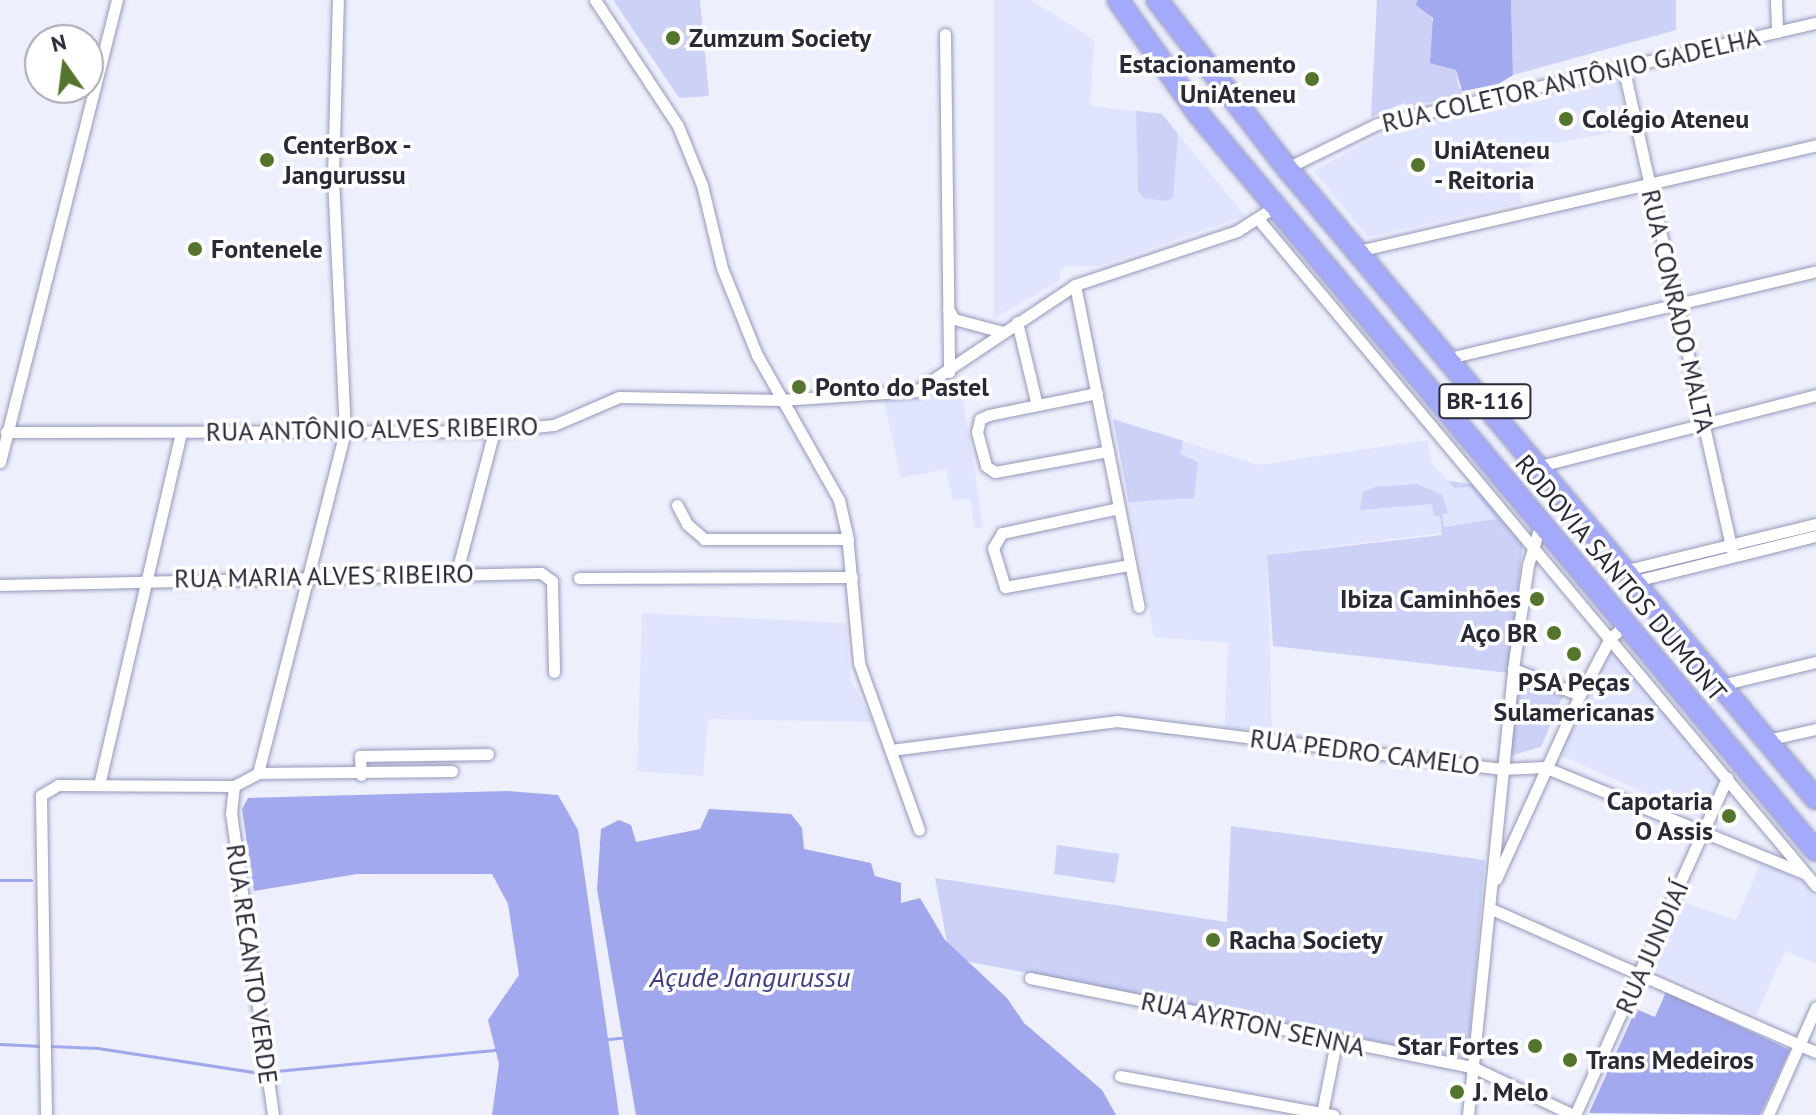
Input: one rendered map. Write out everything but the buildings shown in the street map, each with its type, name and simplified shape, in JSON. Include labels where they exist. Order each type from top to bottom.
[{"type":"highway","points":[[1099,0],[1131,22]]},
{"type":"highway","name":"RODOVIA SANTOS DUMONT","points":[[1118,0],[1131,22],[1276,206],[1541,523],[1618,631],[1816,851]]},
{"type":"highway","name":"RODOVIA SANTOS DUMONT","points":[[1157,0],[1287,168],[1540,466],[1816,799]]},
{"type":"street","points":[[1,456],[117,0]]},
{"type":"street","points":[[258,773],[345,432],[333,176],[338,0]]},
{"type":"street","points":[[595,0],[678,126],[702,185],[722,268],[780,400],[830,480],[848,539],[859,663],[919,830]]},
{"type":"street","points":[[1776,0],[1777,32]]},
{"type":"street","name":"RUA COLETOR ANTÔNIO GADELHA","points":[[1287,168],[1377,124],[1816,23]]},
{"type":"street","points":[[945,34],[949,372]]},
{"type":"street","name":"RUA CONRADO MALTA","points":[[1623,66],[1731,550]]},
{"type":"street","points":[[1358,251],[1816,145]]},
{"type":"street","points":[[780,400],[916,391],[949,372],[1017,322],[1075,285],[1259,220],[1276,206]]},
{"type":"street","points":[[1259,220],[1533,545],[1618,631],[1727,778],[1804,873]]},
{"type":"street","points":[[1449,358],[1816,271]]},
{"type":"street","points":[[1075,285],[1128,565],[1139,607]]},
{"type":"street","points":[[948,309],[954,319],[1003,332]]},
{"type":"street","points":[[1017,322],[1037,405]]},
{"type":"street","points":[[1097,393],[996,413],[977,425],[990,471],[1108,451]]},
{"type":"street","points":[[1540,466],[1816,395]]},
{"type":"street","name":"RUA ANTÔNIO ALVES RIBEIRO","points":[[6,432],[494,431],[554,425],[619,397],[780,400]]},
{"type":"street","points":[[456,575],[494,431]]},
{"type":"street","points":[[99,785],[144,578],[181,433]]},
{"type":"street","points":[[677,505],[687,524],[704,539],[848,539]]},
{"type":"street","points":[[1119,508],[1016,528],[995,538],[999,580],[1007,587],[1128,565]]},
{"type":"street","points":[[1468,1115],[1513,669],[1533,545],[1541,523]]},
{"type":"street","points":[[1631,575],[1731,550],[1816,524]]},
{"type":"street","points":[[1731,550],[1816,536]]},
{"type":"street","name":"RUA MARIA ALVES RIBEIRO","points":[[0,585],[144,578],[550,576],[554,672]]},
{"type":"street","points":[[579,578],[852,577]]},
{"type":"street","points":[[1491,889],[1544,767],[1580,695],[1618,631]]},
{"type":"street","points":[[1721,685],[1816,662]]},
{"type":"street","points":[[1513,669],[1580,695]]},
{"type":"street","name":"RUA PEDRO CAMELO","points":[[891,750],[1117,721],[1504,769],[1544,767],[1804,873],[1816,886]]},
{"type":"street","points":[[1767,740],[1816,729]]},
{"type":"street","points":[[361,775],[360,756],[488,754]]},
{"type":"street","points":[[46,1115],[41,795],[58,785],[234,786],[258,773],[361,775],[452,771]]},
{"type":"street","name":"RUA JUNDIAÍ","points":[[1574,1115],[1642,974],[1727,778]]},
{"type":"street","name":"RUA RECANTO VERDE","points":[[234,786],[231,814],[273,1115]]},
{"type":"street","points":[[1489,908],[1816,1052]]},
{"type":"street","name":"RUA AYRTON SENNA","points":[[1030,978],[1475,1068],[1574,1115]]},
{"type":"street","points":[[1768,1115],[1816,1007]]},
{"type":"street","points":[[1120,1076],[1327,1114],[1336,1042]]},
{"type":"shaded area","name":"Zumzum Society","points":[[613,0],[700,0],[709,96],[679,98]]},
{"type":"shaded area","points":[[994,0],[1031,0],[1094,40],[1090,106],[1162,114],[1245,216],[1100,266],[1066,266],[1060,270],[1060,280],[994,319]]},
{"type":"shaded area","points":[[1377,0],[1417,0],[1416,5],[1430,14],[1447,66],[1456,70],[1459,88],[1467,93],[1409,107],[1404,103],[1371,117]]},
{"type":"shaded area","points":[[1417,0],[1511,0],[1513,75],[1497,85],[1462,91],[1456,70],[1430,63],[1433,18],[1416,5]]},
{"type":"shaded area","points":[[1511,0],[1676,0],[1676,30],[1513,75]]},
{"type":"shaded area","name":"UniAteneu - Reitoria","points":[[1618,78],[1629,129],[1529,148],[1533,166],[1515,170],[1522,203],[1368,237],[1314,171],[1378,136]]},
{"type":"shaded area","points":[[1136,111],[1162,114],[1178,134],[1173,198],[1166,201],[1143,198],[1138,190]]},
{"type":"shaded area","points":[[959,379],[983,528],[975,528],[970,498],[953,501],[946,469],[901,478],[884,400],[925,398]]},
{"type":"shaded area","points":[[1113,419],[1258,465],[1428,440],[1431,462],[1454,488],[1469,487],[1503,525],[1267,555],[1272,732],[1225,727],[1228,643],[1154,637]]},
{"type":"shaded area","points":[[1113,419],[1183,441],[1180,454],[1198,462],[1194,498],[1129,502]]},
{"type":"shaded area","points":[[1448,481],[1472,484],[1523,544],[1509,673],[1273,646],[1267,555],[1442,535],[1440,516],[1434,516],[1432,504],[1360,510],[1363,492],[1375,487],[1417,484],[1442,495],[1448,513],[1442,514],[1444,527],[1496,519],[1470,487],[1454,488]]},
{"type":"shaded area","points":[[642,613],[846,623],[850,679],[874,722],[708,719],[703,776],[637,771]]},
{"type":"shaded area","points":[[1612,649],[1692,745],[1690,750],[1702,755],[1699,765],[1720,778],[1702,819],[1558,754]]},
{"type":"shaded area","points":[[1517,678],[1563,696],[1541,747],[1509,756]]},
{"type":"shaded area","points":[[508,791],[558,795],[578,830],[619,1115],[492,1115],[499,1064],[488,1020],[519,975],[508,904],[492,874],[357,874],[254,891],[242,809],[248,798]]},
{"type":"shaded area","name":"Racha Society","points":[[1231,826],[1485,860],[1468,1059],[950,958],[935,878],[1227,922]]},
{"type":"shaded area","points":[[1057,845],[1119,854],[1115,883],[1054,874]]},
{"type":"shaded area","points":[[1761,862],[1803,881],[1816,896],[1816,964],[1785,951],[1756,1015],[1654,969],[1685,903],[1736,920]]},
{"type":"shaded area","points":[[1666,992],[1790,1050],[1760,1115],[1589,1113],[1636,1009],[1655,1017]]},
{"type":"water","name":"Açude Jangurussu","points":[[709,809],[791,814],[802,828],[804,849],[871,863],[875,876],[901,883],[901,903],[920,898],[945,940],[1007,998],[1024,1023],[1102,1090],[1116,1115],[636,1115],[597,889],[601,829],[619,820],[631,825],[636,842],[700,829]]},
{"type":"waterway","points":[[0,880],[31,880]]},
{"type":"waterway","points":[[276,1071],[621,1038]]},
{"type":"waterway","points":[[0,1044],[41,1046]]},
{"type":"waterway","points":[[49,1046],[98,1048],[259,1073]]},
{"type":"place","name":"Zumzum Society","points":[[673,38]]},
{"type":"place","name":"Estacionamento UniAteneu","points":[[1312,79]]},
{"type":"place","name":"Colégio Ateneu","points":[[1566,119]]},
{"type":"place","name":"CenterBox - Jangurussu","points":[[267,160]]},
{"type":"place","name":"UniAteneu - Reitoria","points":[[1418,165]]},
{"type":"place","name":"Fontenele","points":[[195,249]]},
{"type":"place","name":"Ponto do Pastel","points":[[799,387]]},
{"type":"place","name":"Ibiza Caminhões","points":[[1537,599]]},
{"type":"place","name":"Aço BR","points":[[1554,633]]},
{"type":"place","name":"PSA Peças Sulamericanas","points":[[1574,654]]},
{"type":"place","name":"Capotaria O Assis","points":[[1729,816]]},
{"type":"place","name":"Racha Society","points":[[1213,940]]},
{"type":"place","name":"Star Fortes","points":[[1535,1046]]},
{"type":"place","name":"Trans Medeiros","points":[[1570,1060]]},
{"type":"place","name":"J. Melo","points":[[1457,1092]]}]
